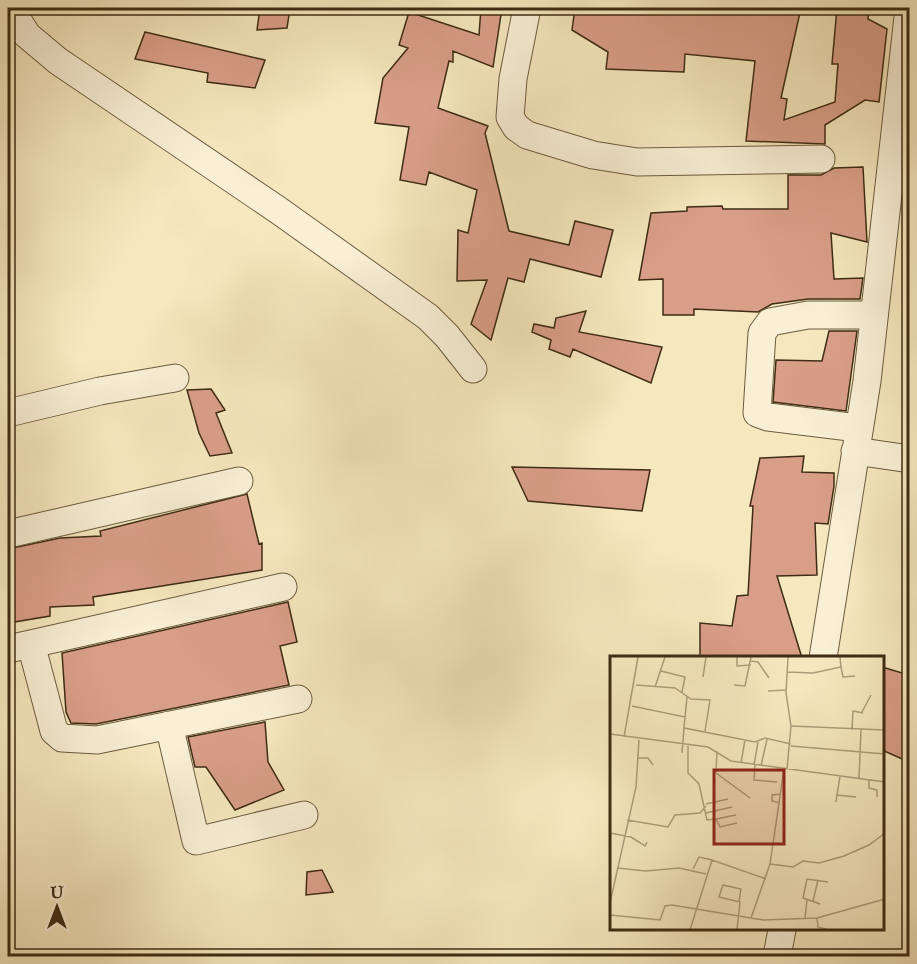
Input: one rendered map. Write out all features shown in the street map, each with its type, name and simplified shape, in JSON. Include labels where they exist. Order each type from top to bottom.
[{"type":"street","points":[[10,8],[27,35],[58,61],[278,210],[428,316],[473,369]]},
{"type":"street","points":[[527,8],[513,79],[510,117],[516,127],[527,135],[593,155],[637,162],[821,159]]},
{"type":"street","points":[[823,656],[874,315],[909,8]]},
{"type":"street","points":[[874,315],[792,317],[770,322],[762,333],[757,413],[857,440],[909,459]]},
{"type":"street","points":[[8,413],[100,391],[176,378]]},
{"type":"street","points":[[8,534],[239,482]]},
{"type":"street","points":[[283,587],[19,646],[54,730],[62,738],[97,740],[298,699]]},
{"type":"street","points":[[169,725],[196,841],[304,815]]},
{"type":"street","points":[[777,957],[782,931]]},
{"type":"building","points":[[260,8],[290,8],[287,28],[257,30]]},
{"type":"building","points":[[481,8],[502,8],[493,67],[453,51],[453,62],[449,61],[438,108],[488,126],[485,133],[509,231],[569,245],[575,221],[613,230],[601,277],[530,259],[524,282],[508,278],[491,340],[471,324],[487,280],[457,281],[458,230],[468,233],[477,190],[429,172],[426,185],[400,180],[409,127],[375,123],[383,78],[408,48],[399,45],[409,12],[479,35]]},
{"type":"building","points":[[575,8],[801,8],[781,98],[787,99],[784,120],[835,102],[838,64],[832,64],[837,8],[869,8],[868,19],[887,29],[879,102],[865,100],[825,125],[825,144],[746,141],[755,61],[685,54],[684,72],[606,69],[608,52],[572,30]]},
{"type":"building","points":[[145,32],[265,60],[255,88],[207,82],[208,73],[135,59]]},
{"type":"building","points":[[863,167],[867,242],[831,233],[834,279],[863,278],[860,299],[808,299],[772,304],[758,312],[694,309],[694,315],[663,315],[663,279],[639,280],[651,213],[687,211],[687,207],[788,209],[788,175],[821,175],[834,168]]},
{"type":"building","points":[[586,311],[579,332],[662,347],[651,383],[573,349],[570,357],[549,349],[551,340],[532,332],[534,324],[554,328],[556,318]]},
{"type":"building","points":[[829,331],[857,331],[846,411],[773,402],[776,360],[822,361]]},
{"type":"building","points":[[211,389],[225,410],[216,413],[232,453],[210,456],[199,433],[187,390]]},
{"type":"building","points":[[804,456],[802,472],[834,473],[828,524],[815,523],[817,575],[777,576],[801,656],[700,656],[700,623],[732,626],[737,596],[748,595],[753,506],[750,506],[760,458]]},
{"type":"building","points":[[512,467],[650,470],[642,511],[528,501]]},
{"type":"building","points":[[247,494],[259,544],[262,543],[262,570],[93,597],[94,605],[50,607],[50,616],[8,623],[8,549],[60,538],[101,536],[100,531]]},
{"type":"building","points":[[288,602],[297,642],[280,646],[289,685],[96,724],[71,723],[66,712],[62,653]]},
{"type":"building","points":[[884,668],[909,675],[909,762],[884,751]]},
{"type":"building","points":[[265,722],[268,762],[284,790],[235,810],[206,767],[195,767],[188,737]]},
{"type":"building","points":[[322,870],[333,892],[306,895],[307,872]]}]
